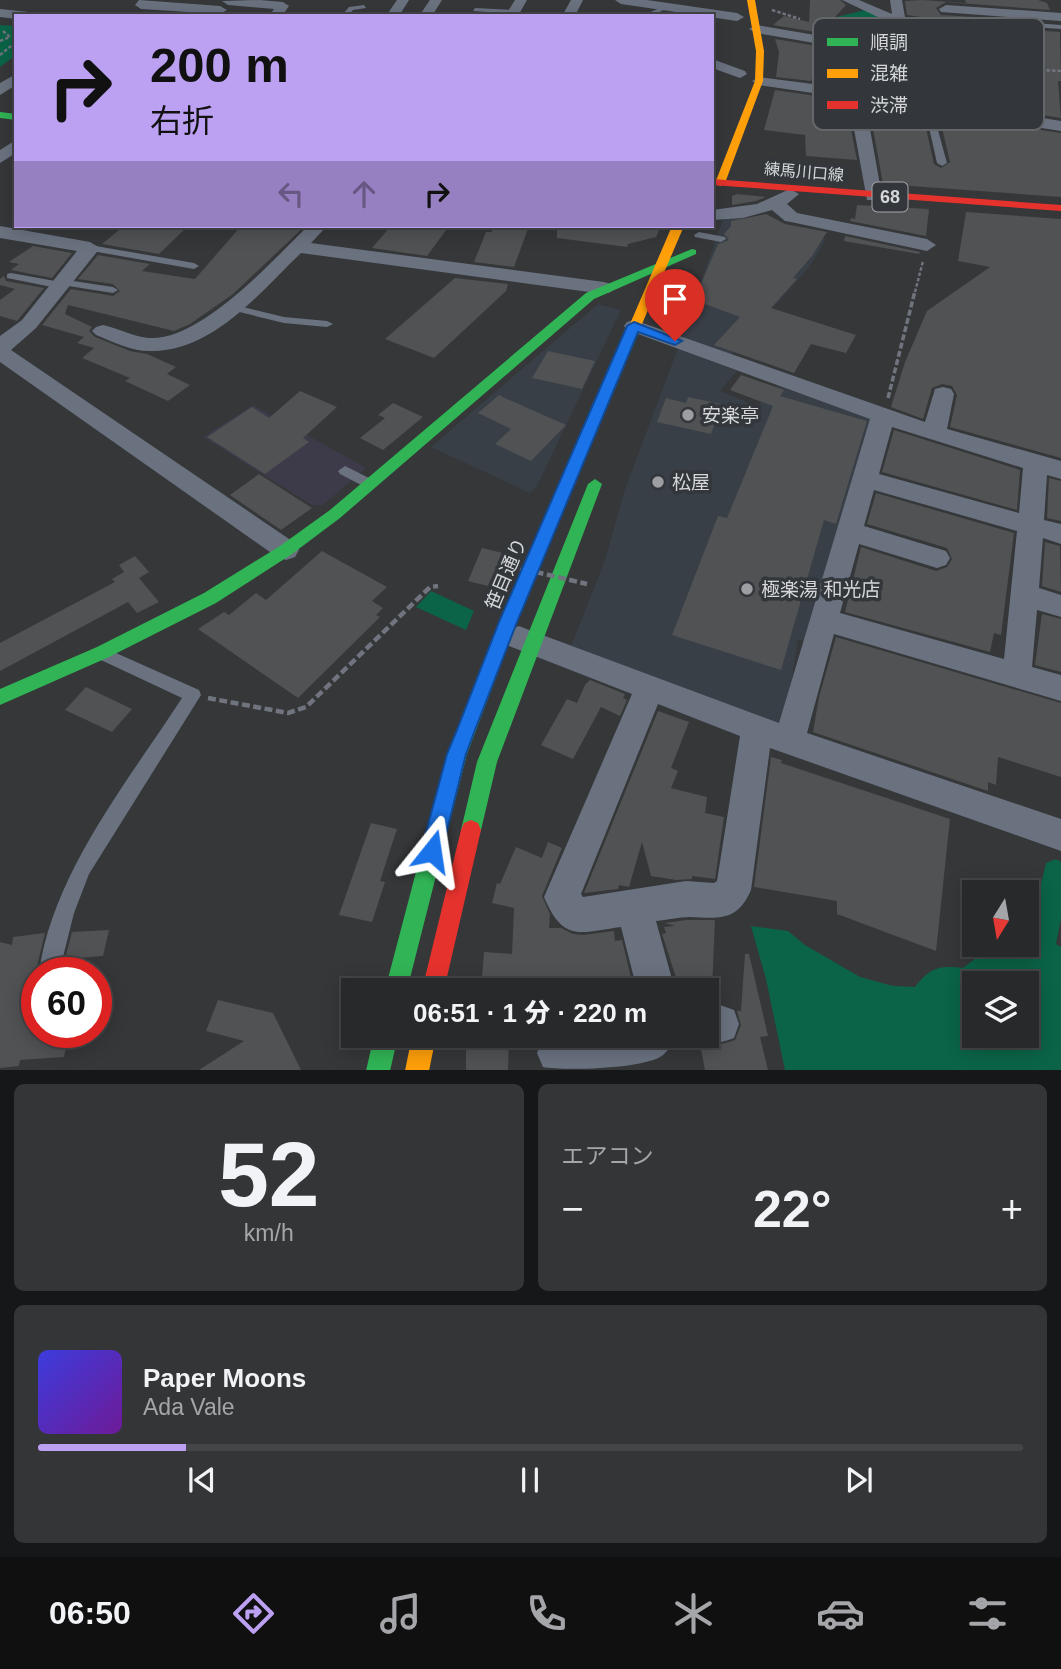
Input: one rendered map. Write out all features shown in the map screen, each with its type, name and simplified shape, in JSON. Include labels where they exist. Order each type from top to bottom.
[{"type":"main road","points":[[716,183],[759,81],[760,51],[744,26],[733,0]]},
{"type":"main road","points":[[744,26],[751,0]]},
{"type":"main road","points":[[734,92],[740,74],[742,54]]},
{"type":"main road","name":"練馬川口線","points":[[716,183],[1061,208]]},
{"type":"main road","name":"笹目通り","points":[[399,978],[457,754],[504,633],[677,228]]},
{"type":"main road","points":[[683,274],[701,231]]},
{"type":"main road","points":[[2,693],[103,652],[210,598],[286,550],[370,484],[590,296],[692,252]]},
{"type":"main road","points":[[436,978],[487,762],[600,472]]},
{"type":"main road","points":[[378,1070],[383,1048]]},
{"type":"main road","points":[[417,1070],[422,1048]]},
{"type":"street","points":[[146,0],[141,5],[283,6],[277,14]]},
{"type":"street","points":[[512,14],[521,0]]},
{"type":"street","points":[[848,0],[891,18]]},
{"type":"street","points":[[895,18],[900,15],[896,0]]},
{"type":"street","points":[[2,13],[21,2]]},
{"type":"street","points":[[944,4],[1061,18]]},
{"type":"street","points":[[618,5],[655,7],[688,14]]},
{"type":"street","points":[[618,5],[634,14]]},
{"type":"street","points":[[714,20],[813,39]]},
{"type":"street","points":[[714,64],[740,74]]},
{"type":"street","points":[[759,81],[813,89]]},
{"type":"street","points":[[862,130],[873,196]]},
{"type":"street","points":[[0,158],[14,147]]},
{"type":"street","points":[[714,215],[734,214],[775,203],[790,194],[791,189]]},
{"type":"street","points":[[775,203],[791,218],[927,245]]},
{"type":"street","points":[[103,331],[149,345],[189,338],[231,307],[316,228]]},
{"type":"street","points":[[4,236],[90,248]]},
{"type":"street","points":[[297,247],[604,288]]},
{"type":"street","points":[[90,248],[29,324],[2,345],[0,351],[286,550]]},
{"type":"street","points":[[634,326],[883,416],[1049,467],[1031,526],[1017,675]]},
{"type":"street","points":[[934,433],[943,394]]},
{"type":"street","points":[[789,741],[883,416]]},
{"type":"street","points":[[866,479],[1061,534]]},
{"type":"street","points":[[850,532],[937,558]]},
{"type":"street","points":[[1024,595],[1061,606]]},
{"type":"street","points":[[825,620],[1061,688]]},
{"type":"street","points":[[504,633],[789,741],[1061,835]]},
{"type":"street","points":[[650,688],[562,897],[575,916],[686,899],[720,901],[733,890],[757,729]]},
{"type":"street","points":[[634,907],[653,978]]},
{"type":"street","points":[[557,1053],[602,1048]]},
{"type":"lane","points":[[346,14],[351,8],[364,7]]},
{"type":"lane","points":[[475,10],[512,14]]},
{"type":"lane","points":[[994,11],[1023,18]]},
{"type":"lane","points":[[934,130],[942,163]]},
{"type":"lane","points":[[701,231],[721,239]]},
{"type":"lane","points":[[90,248],[194,266]]},
{"type":"lane","points":[[11,276],[113,290]]},
{"type":"lane","points":[[231,307],[284,320],[327,324]]},
{"type":"lane","points":[[345,471],[370,484]]},
{"type":"lane","points":[[52,957],[64,914],[82,868],[193,695],[115,661],[103,652]]},
{"type":"path","points":[[0,30],[7,32],[14,39]]},
{"type":"path","points":[[0,41],[9,37]]},
{"type":"path","points":[[0,55],[14,42]]},
{"type":"path","points":[[883,416],[927,245]]},
{"type":"path","points":[[502,564],[587,584]]},
{"type":"path","points":[[193,695],[288,713],[306,707],[430,587],[438,586]]},
{"type":"shaded area","points":[[734,217],[772,229],[826,239],[810,266],[730,357],[681,339],[723,219]]},
{"type":"shaded area","points":[[598,304],[621,310],[537,486],[530,493],[431,447]]},
{"type":"shaded area","points":[[678,348],[737,371],[720,391],[757,406],[777,386],[871,418],[812,643],[798,639],[785,723],[777,725],[571,646],[605,560],[625,489]]},
{"type":"shaded area","points":[[253,405],[366,468],[323,505],[312,505],[203,437]]},
{"type":"green space","points":[[865,10],[885,17],[883,18],[833,18]]},
{"type":"green space","points":[[0,25],[14,26],[14,56],[0,67]]},
{"type":"green space","points":[[431,591],[474,611],[466,630],[416,607]]},
{"type":"green space","points":[[1056,859],[1061,862],[1061,918],[1056,944],[1061,947],[1061,1070],[785,1070],[766,979],[751,926],[788,931],[805,945],[860,977],[893,986],[915,987],[935,969],[963,968],[977,957],[1040,957],[1040,889],[1046,863]]},
{"type":"building","points":[[810,0],[840,0],[846,5],[834,18],[813,18],[813,32],[773,25],[784,16],[809,22]]},
{"type":"building","points":[[922,0],[966,3],[965,0],[1038,0],[1047,3],[1050,10],[946,2],[936,8],[941,15],[991,18],[927,18],[907,15],[905,1]]},
{"type":"building","points":[[1044,31],[1060,32],[1061,81],[1058,81],[1061,118],[1044,115]]},
{"type":"building","points":[[775,39],[813,45],[811,81],[776,77],[779,52]]},
{"type":"building","points":[[775,90],[813,96],[813,130],[851,130],[857,160],[806,156],[805,135],[764,130]]},
{"type":"building","points":[[873,130],[926,130],[934,164],[941,168],[950,162],[943,130],[1041,130],[1061,133],[1061,197],[883,184]]},
{"type":"building","points":[[737,194],[766,197],[732,205],[732,196]]},
{"type":"building","points":[[857,205],[929,209],[926,236],[850,221],[851,218],[855,219]]},
{"type":"building","points":[[966,212],[1061,219],[1061,458],[950,427],[957,395],[952,386],[942,384],[932,388],[923,419],[891,407],[905,362],[927,311],[990,267],[958,261]]},
{"type":"building","points":[[766,214],[785,224],[827,232],[812,256],[793,278],[797,279],[771,308],[856,335],[846,353],[811,344],[794,373],[714,345],[740,317],[694,300],[718,244],[729,240],[724,234],[731,226],[731,221]]},
{"type":"building","points":[[122,228],[186,228],[159,254],[102,244]]},
{"type":"building","points":[[239,228],[303,228],[233,294],[190,324],[174,331],[68,305],[65,314],[92,327],[89,331],[95,337],[130,351],[147,354],[176,367],[167,374],[190,385],[168,401],[125,381],[130,378],[82,358],[94,348],[77,343],[84,337],[42,325],[71,289],[113,296],[120,291],[113,284],[78,279],[98,255],[150,264],[142,271],[195,279]]},
{"type":"building","points":[[389,228],[448,228],[427,256],[372,248]]},
{"type":"building","points":[[494,228],[528,228],[514,267],[474,262],[486,232],[491,232]]},
{"type":"building","points":[[557,228],[660,228],[656,237],[628,244],[627,247],[557,238]]},
{"type":"building","points":[[845,236],[920,252],[919,254],[844,241]]},
{"type":"building","points":[[33,246],[72,253],[52,278],[11,270],[19,264],[9,262]]},
{"type":"building","points":[[4,276],[6,281],[44,288],[17,321],[0,316],[0,300],[15,289],[0,285],[0,279]]},
{"type":"building","points":[[455,278],[508,284],[506,291],[434,358],[385,339]]},
{"type":"building","points":[[548,351],[595,361],[582,389],[532,378]]},
{"type":"building","points":[[741,375],[784,390],[780,396],[867,421],[836,524],[824,520],[781,670],[672,635],[718,516],[727,518],[773,406],[730,390]]},
{"type":"building","points":[[300,391],[337,407],[303,438],[309,442],[265,474],[207,437],[252,407],[269,418]]},
{"type":"building","points":[[499,395],[566,425],[531,461],[495,444],[511,429],[478,413]]},
{"type":"building","name":"安楽亭","points":[[688,397],[721,404],[711,434],[657,422],[666,398],[686,403]]},
{"type":"building","points":[[393,403],[423,417],[383,450],[360,438],[385,418],[378,415]]},
{"type":"building","points":[[894,430],[1020,470],[1017,510],[882,472]]},
{"type":"building","points":[[259,474],[312,508],[281,530],[230,495]]},
{"type":"building","points":[[1049,478],[1061,481],[1061,521],[1047,518]]},
{"type":"building","points":[[876,493],[1014,533],[1001,635],[994,633],[990,652],[845,612],[861,547],[936,571],[947,567],[952,559],[947,548],[867,524]]},
{"type":"building","points":[[1045,542],[1060,546],[1061,592],[1042,586]]},
{"type":"building","points":[[482,548],[503,553],[488,586],[468,581]]},
{"type":"building","points":[[322,551],[387,587],[372,601],[383,608],[376,615],[380,617],[298,698],[198,629],[224,612],[229,615],[256,593],[266,600]]},
{"type":"building","points":[[135,556],[149,572],[139,578],[159,602],[137,613],[128,602],[0,671],[0,643],[115,582],[112,579],[124,572],[119,565]]},
{"type":"building","points":[[1042,614],[1061,619],[1061,672],[1035,665]]},
{"type":"building","points":[[836,637],[1061,703],[1061,777],[998,757],[996,785],[988,782],[988,791],[813,732],[819,697]]},
{"type":"building","points":[[590,680],[625,694],[623,698],[627,700],[620,716],[601,707],[573,759],[541,745],[567,699],[577,703]]},
{"type":"building","points":[[86,687],[132,709],[112,732],[65,710]]},
{"type":"building","points":[[658,711],[689,722],[671,768],[678,771],[671,788],[707,797],[705,813],[724,817],[715,879],[692,876],[692,879],[676,880],[651,876],[642,842],[629,887],[619,885],[618,889],[584,893]]},
{"type":"building","points":[[771,757],[782,760],[781,763],[950,819],[936,951],[837,914],[837,901],[754,887]]},
{"type":"building","points":[[371,823],[397,829],[380,881],[385,882],[372,922],[339,915]]},
{"type":"building","points":[[548,842],[562,848],[542,896],[550,914],[549,928],[561,928],[583,935],[614,931],[615,941],[622,940],[631,978],[482,977],[484,952],[512,954],[514,908],[492,903],[497,883],[500,884],[516,847],[542,858]]},
{"type":"building","points":[[715,920],[713,978],[676,978],[662,934],[666,933],[664,927],[675,926],[665,923]]},
{"type":"building","points":[[109,930],[103,956],[66,957],[72,932]]},
{"type":"building","points":[[45,933],[39,957],[21,957],[21,1048],[66,1048],[64,1057],[20,1060],[19,1066],[0,1068],[0,942],[12,945],[13,937]]},
{"type":"building","points":[[745,954],[749,954],[768,1036],[760,1037],[768,1070],[705,1070],[701,1048],[719,1048],[719,1045],[735,1040],[741,1025],[737,1011],[741,1011]]},
{"type":"building","points":[[218,1000],[273,1013],[301,1070],[199,1070],[244,1041],[206,1031]]},
{"type":"building","points":[[466,1048],[509,1048],[508,1070],[466,1070]]},
{"type":"traffic: fast","points":[[0,115],[14,117]]},
{"type":"traffic: fast","points":[[0,697],[103,652],[210,598],[286,550],[335,514],[590,296],[692,252]]},
{"type":"traffic: fast","points":[[399,978],[457,754],[508,622],[636,324]]},
{"type":"traffic: fast","points":[[471,830],[487,762],[595,484]]},
{"type":"traffic: fast","points":[[378,1070],[383,1048]]},
{"type":"traffic: slow","points":[[720,183],[759,81],[760,51],[751,0]]},
{"type":"traffic: slow","points":[[636,324],[677,228]]},
{"type":"traffic: slow","points":[[417,1070],[422,1048]]},
{"type":"traffic: jam","points":[[714,182],[1061,208]]},
{"type":"traffic: jam","points":[[436,978],[471,830]]},
{"type":"place","name":"安楽亭","points":[[688,415]]},
{"type":"place","name":"松屋","points":[[658,482]]},
{"type":"place","name":"極楽湯 和光店","points":[[747,589]]},
{"type":"route","points":[[432,851],[457,754],[466,730],[508,622],[634,326],[675,341]]}]
